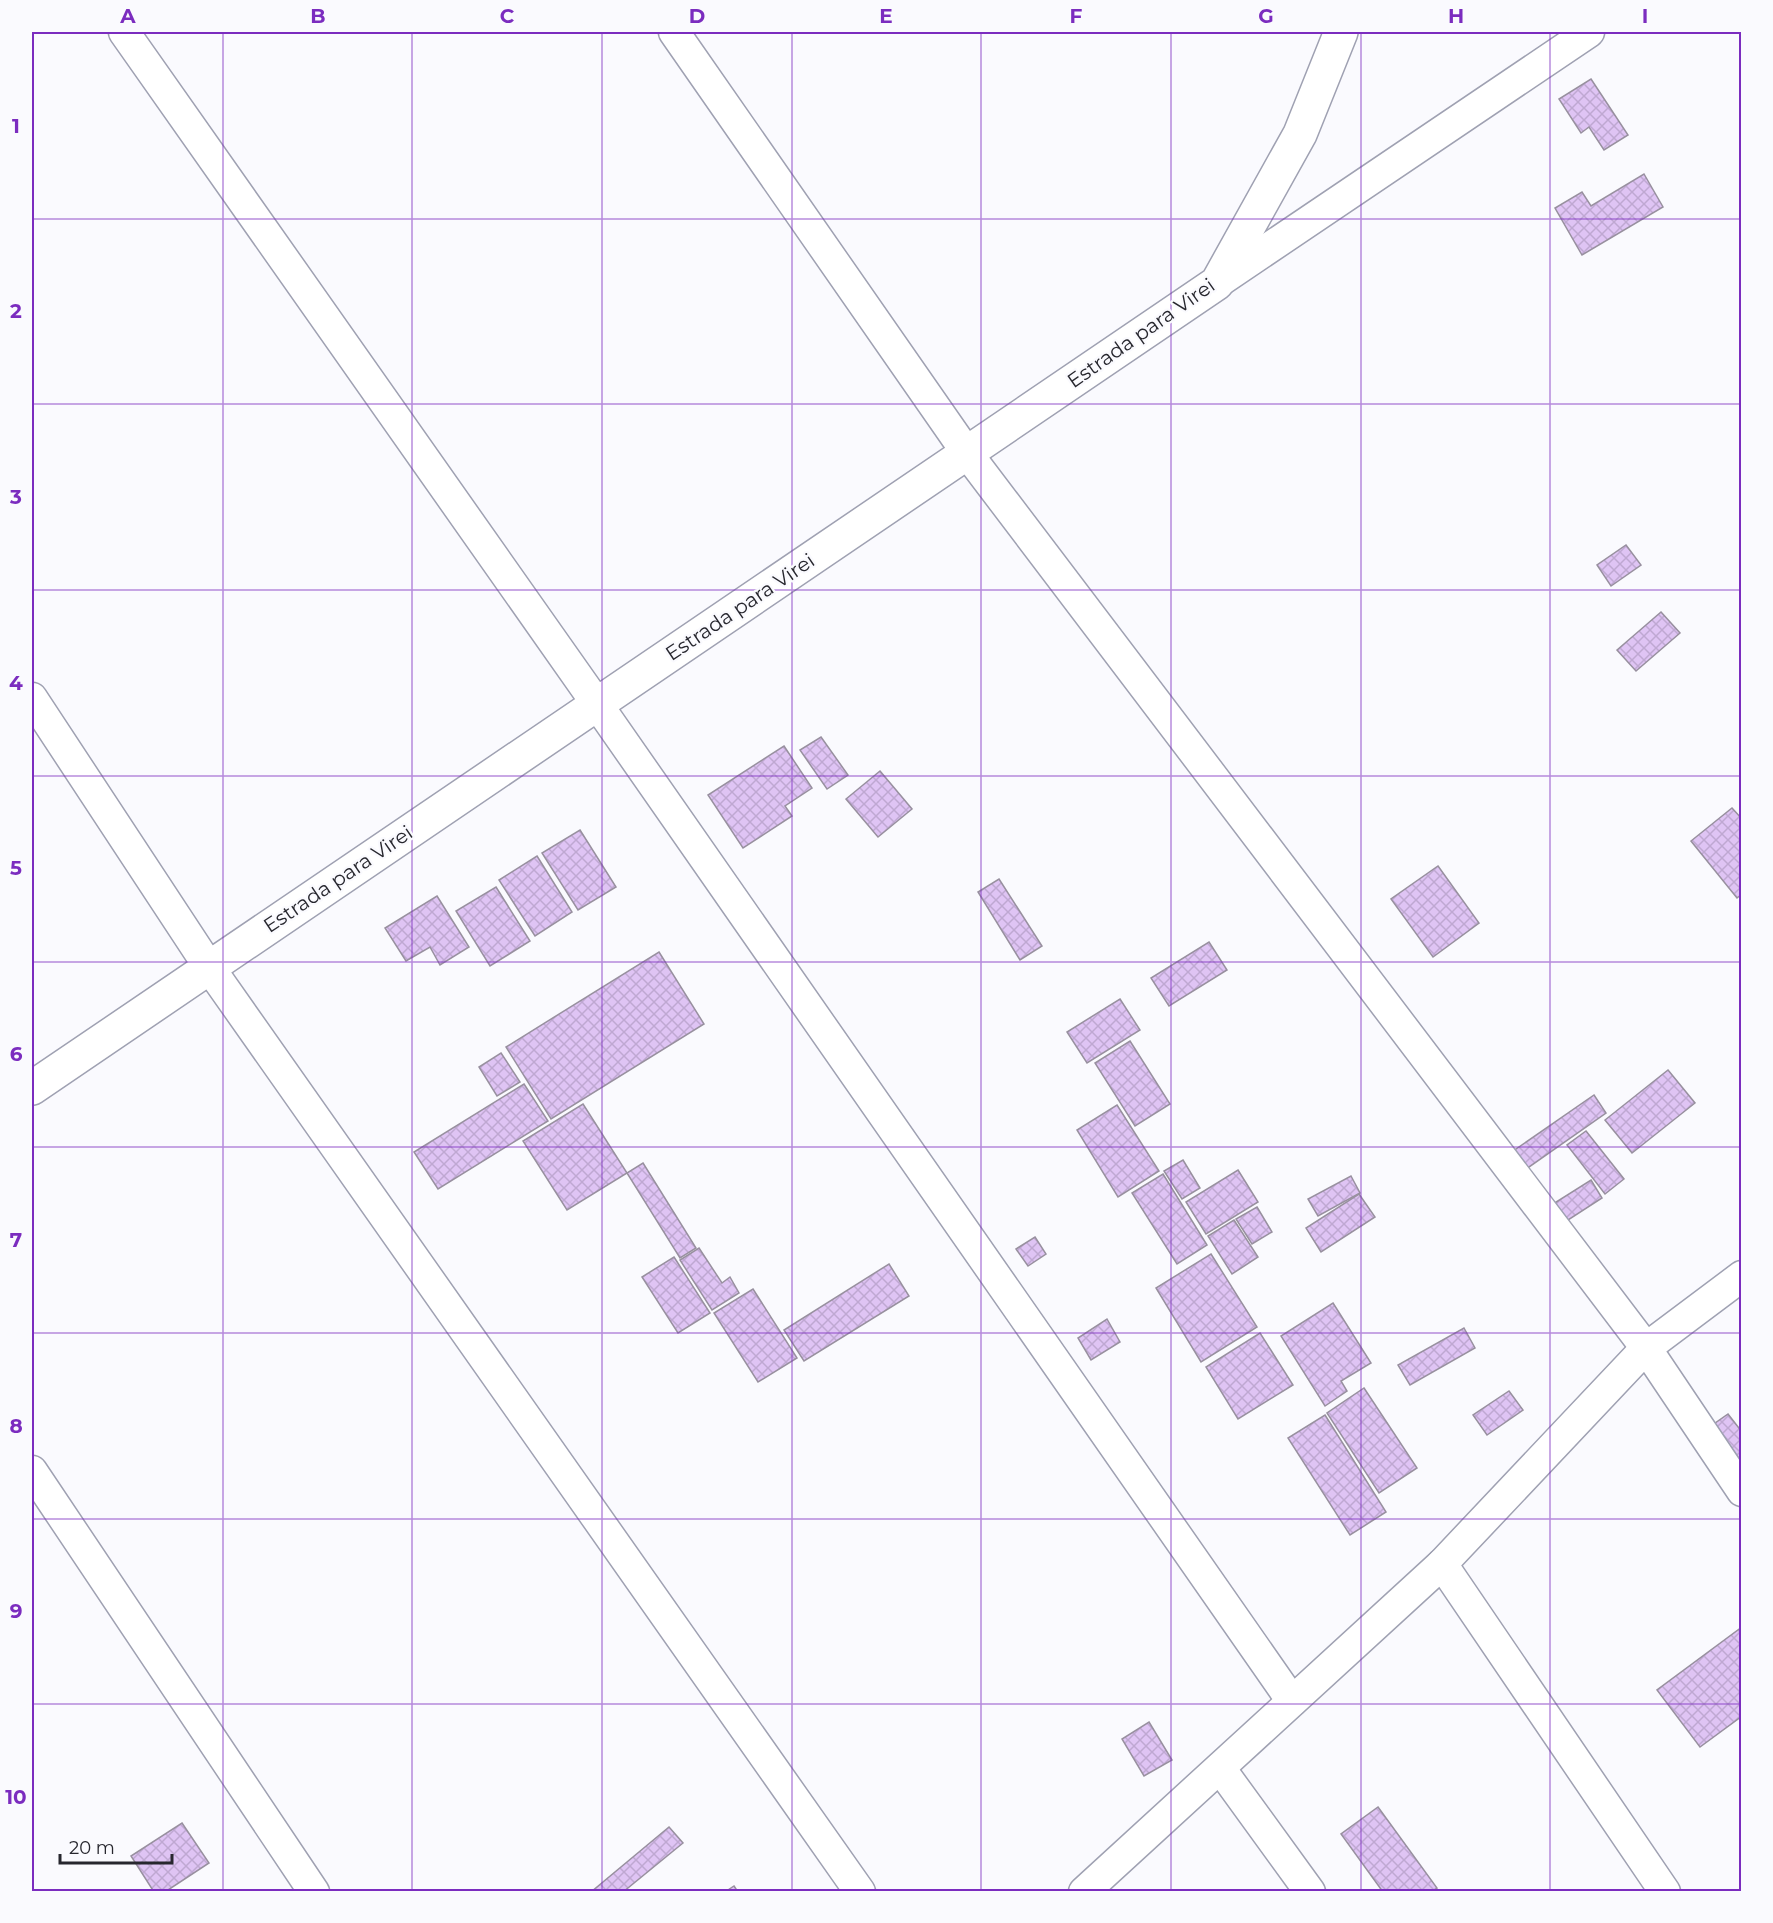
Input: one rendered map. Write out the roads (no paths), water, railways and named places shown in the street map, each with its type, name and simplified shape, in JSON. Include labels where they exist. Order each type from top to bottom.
[{"type":"street","points":[[124,32],[597,704],[1292,1701]]},
{"type":"street","points":[[674,32],[967,453],[1646,1348],[1742,1491]]},
{"type":"street","name":"Estrada para Virei","points":[[32,1088],[1217,283],[1300,134],[1341,32]]},
{"type":"street","points":[[1217,283],[1589,32]]},
{"type":"street","points":[[32,698],[209,967],[860,1892]]},
{"type":"street","points":[[1084,1892],[1442,1564],[1646,1348],[1742,1276]]},
{"type":"street","points":[[32,1471],[314,1892]]},
{"type":"street","points":[[1442,1564],[1665,1892]]},
{"type":"street","points":[[1220,1768],[1310,1892]]}]
